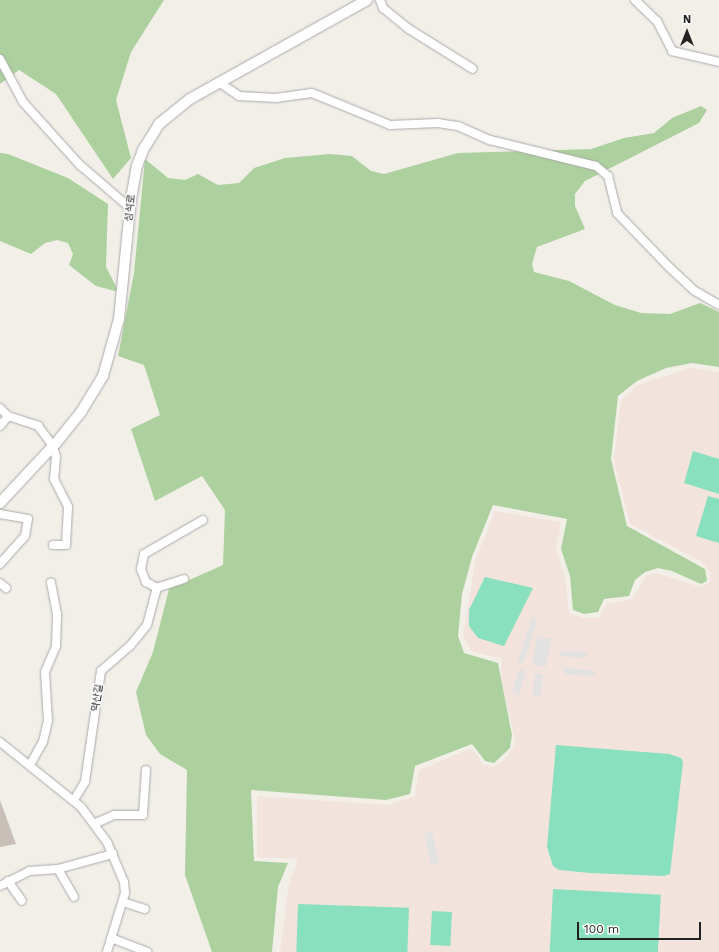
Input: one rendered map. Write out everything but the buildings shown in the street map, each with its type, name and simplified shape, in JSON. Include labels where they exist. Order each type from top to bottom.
[{"type":"street","name":"성석로","points":[[0,503],[53,446],[81,412],[103,376],[113,348],[119,319],[130,208],[137,166],[150,136],[170,112],[368,0]]},
{"type":"street","points":[[380,0],[383,8],[409,29],[473,69]]},
{"type":"street","points":[[636,0],[657,21],[672,51],[719,62]]},
{"type":"street","points":[[0,59],[23,102],[80,165],[130,208]]},
{"type":"street","points":[[220,83],[239,96],[276,98],[312,93],[390,125],[438,123],[458,126],[490,140],[596,166],[608,176],[616,213],[668,267],[695,291],[719,305]]},
{"type":"street","points":[[0,408],[8,416],[38,426],[53,446],[56,457],[54,479],[68,507],[66,545],[53,545]]},
{"type":"street","points":[[0,426],[8,416]]},
{"type":"street","points":[[0,514],[28,519],[25,536],[0,564]]},
{"type":"street","points":[[184,579],[157,588],[146,582],[141,569],[144,554],[203,520]]},
{"type":"street","points":[[30,765],[43,742],[48,721],[45,672],[56,646],[57,614],[51,583]]},
{"type":"street","name":"약산길","points":[[74,800],[85,782],[101,671],[130,646],[147,625],[157,588]]},
{"type":"street","points":[[0,742],[74,800],[96,823],[113,854],[124,882],[123,902],[107,952]]},
{"type":"street","points":[[96,823],[114,815],[142,815],[146,770]]},
{"type":"street","points":[[0,886],[29,871],[58,870],[113,854]]},
{"type":"street","points":[[58,870],[74,897]]},
{"type":"street","points":[[8,881],[22,901]]},
{"type":"street","points":[[123,902],[145,909]]},
{"type":"street","points":[[111,938],[146,952]]},
{"type":"shaded area","points":[[690,368],[719,372],[719,952],[280,952],[288,889],[298,859],[257,857],[257,796],[388,805],[415,796],[419,770],[472,748],[483,764],[493,767],[503,761],[516,744],[501,679],[502,659],[471,651],[463,635],[476,558],[495,511],[561,522],[556,549],[565,578],[569,613],[583,618],[599,618],[607,604],[633,599],[646,575],[657,573],[700,587],[709,582],[711,573],[702,562],[630,524],[614,460],[621,400],[638,385]]},
{"type":"shaded area","points":[[532,617],[538,619],[523,664],[517,662]]},
{"type":"shaded area","points":[[538,636],[552,639],[546,667],[532,664]]},
{"type":"shaded area","points":[[559,651],[587,652],[586,658],[559,656]]},
{"type":"shaded area","points":[[564,668],[595,670],[595,676],[564,674]]},
{"type":"shaded area","points":[[519,669],[526,671],[519,694],[512,692]]},
{"type":"shaded area","points":[[535,674],[543,675],[540,697],[532,696]]},
{"type":"shaded area","points":[[432,832],[439,863],[431,865],[424,834]]},
{"type":"green space","points":[[0,0],[164,0],[131,52],[116,100],[131,158],[113,179],[56,94],[19,70],[0,84]]},
{"type":"green space","points":[[701,106],[707,110],[699,123],[585,181],[575,194],[575,206],[585,229],[537,247],[532,264],[534,272],[569,281],[615,305],[641,313],[670,314],[700,303],[719,312],[719,367],[692,363],[666,368],[637,381],[618,396],[611,459],[627,526],[705,569],[707,581],[701,584],[672,571],[658,568],[645,572],[635,580],[629,596],[604,599],[598,612],[584,614],[573,610],[570,576],[561,549],[567,519],[493,505],[472,557],[462,594],[458,636],[464,653],[498,663],[512,735],[510,748],[494,763],[485,761],[472,744],[415,766],[410,794],[386,800],[251,790],[254,861],[288,863],[278,887],[272,952],[212,952],[185,875],[187,770],[160,754],[146,735],[136,692],[153,652],[169,589],[223,565],[225,510],[202,476],[155,501],[131,429],[160,415],[144,365],[118,356],[134,273],[145,159],[168,178],[185,180],[198,174],[218,185],[239,183],[254,168],[285,158],[330,154],[352,156],[371,171],[384,174],[458,153],[591,149],[624,138],[654,133],[672,118]]},
{"type":"green space","points":[[0,153],[8,154],[68,178],[108,204],[106,267],[119,292],[96,286],[69,265],[73,254],[68,243],[57,240],[45,243],[31,254],[0,241]]},
{"type":"green space","points":[[693,451],[719,459],[719,494],[684,483]]},
{"type":"green space","points":[[708,496],[719,499],[719,543],[696,536]]},
{"type":"green space","points":[[485,577],[533,588],[504,646],[478,638],[469,626],[469,610]]},
{"type":"green space","points":[[556,745],[669,754],[681,758],[683,762],[670,874],[664,876],[590,873],[559,870],[553,866],[547,847]]},
{"type":"green space","points":[[553,889],[661,895],[658,952],[550,952]]},
{"type":"green space","points":[[298,904],[409,908],[407,952],[296,952]]},
{"type":"green space","points":[[432,911],[452,912],[450,946],[430,945]]}]
